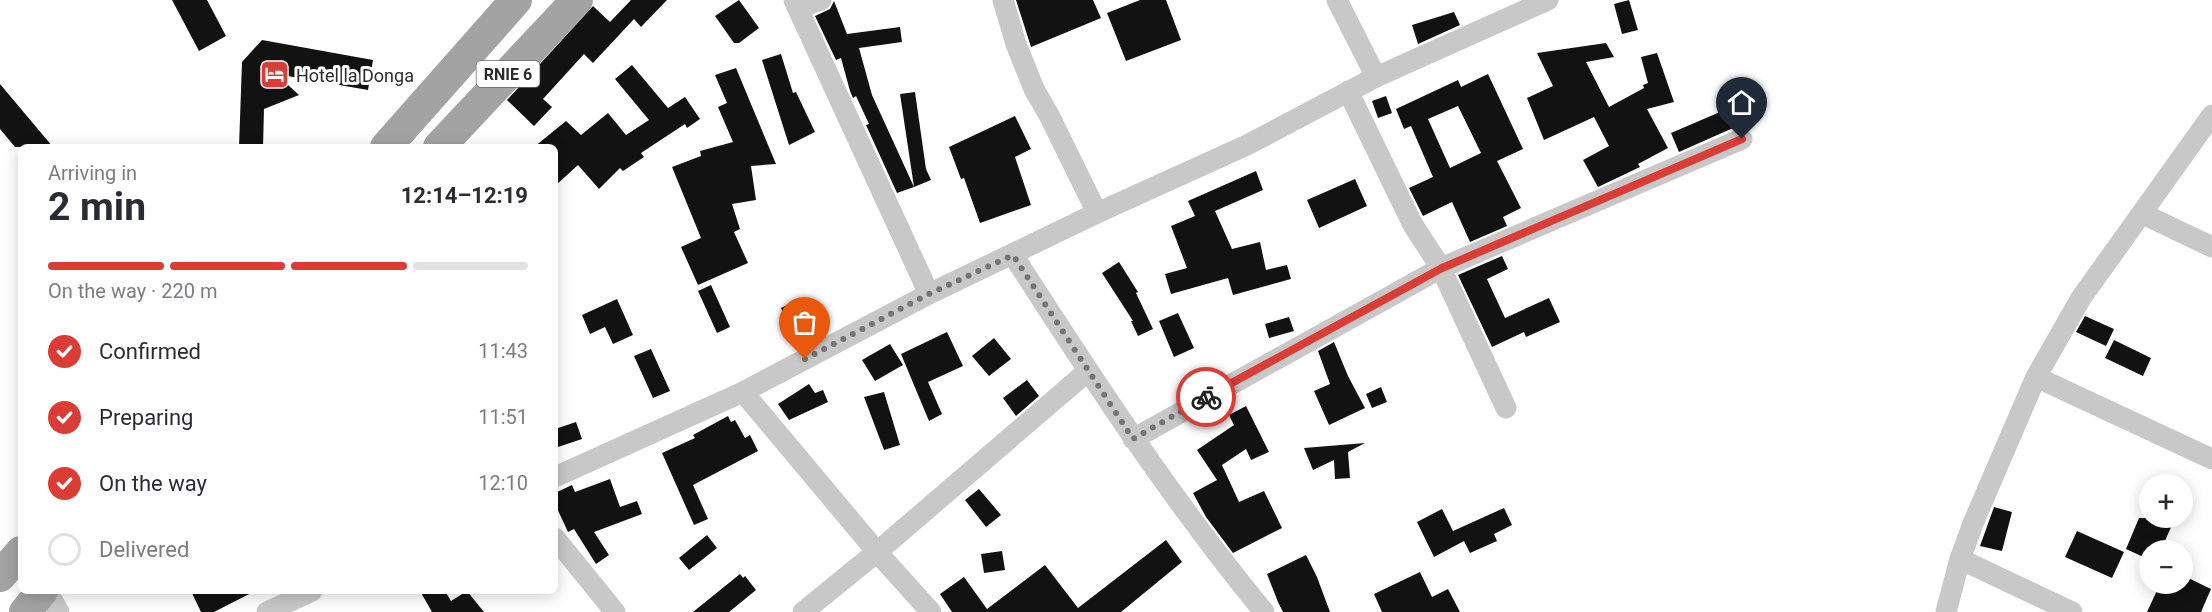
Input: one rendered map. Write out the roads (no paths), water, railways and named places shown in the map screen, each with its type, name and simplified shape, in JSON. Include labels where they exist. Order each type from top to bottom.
[{"type":"main road","name":"RNIE 6","points":[[389,144],[516,0]]},
{"type":"main road","name":"RNIE 6","points":[[442,144],[577,0]]},
{"type":"main road","points":[[25,612],[42,594]]},
{"type":"street","points":[[821,0],[796,4],[929,294]]},
{"type":"street","points":[[1003,0],[1016,44],[1034,89],[1097,213]]},
{"type":"street","points":[[1337,0],[1376,76]]},
{"type":"street","points":[[558,476],[743,392],[929,294],[1097,213],[1247,145],[1376,76],[1548,0]]},
{"type":"street","points":[[1348,91],[1413,225],[1442,268],[1506,408]]},
{"type":"street","points":[[1946,612],[1960,559],[2036,377],[2081,298],[2212,115]]},
{"type":"street","points":[[1133,439],[1442,268],[1742,139]]},
{"type":"street","points":[[2143,214],[2212,247]]},
{"type":"street","points":[[1013,255],[1133,439],[1211,547],[1264,612]]},
{"type":"street","points":[[802,612],[877,552],[1088,371]]},
{"type":"street","points":[[2036,377],[2212,459]]},
{"type":"street","points":[[743,392],[877,552],[931,612]]},
{"type":"street","points":[[558,542],[615,612]]},
{"type":"street","points":[[1960,559],[2072,612]]},
{"type":"street","points":[[47,594],[59,612]]},
{"type":"street","points":[[267,612],[305,600]]},
{"type":"place","name":"Hotel la Donga","points":[[275,75]]}]
